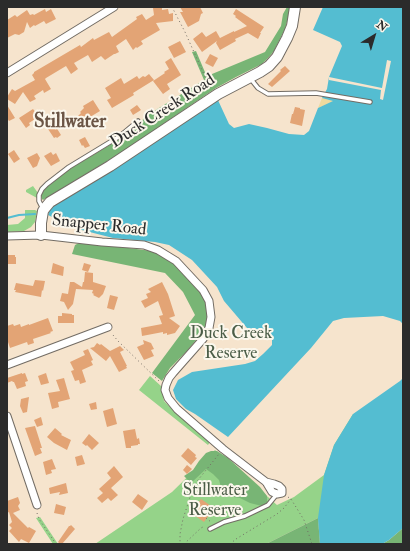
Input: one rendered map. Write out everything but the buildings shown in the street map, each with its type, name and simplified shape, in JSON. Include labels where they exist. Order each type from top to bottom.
[{"type":"street","points":[[7,73],[114,7]]},
{"type":"street","name":"Duck Creek Road","points":[[44,208],[53,200],[110,166],[218,94],[264,69],[278,57],[292,26],[295,7]]},
{"type":"street","points":[[42,235],[41,223],[44,208]]},
{"type":"street","name":"Snapper Road","points":[[7,236],[42,235],[149,246],[176,261],[199,284],[207,296],[210,305],[211,317],[209,328],[203,339],[167,382],[165,390],[168,398],[177,409],[223,448],[266,482],[280,488],[284,495]]},
{"type":"street","points":[[7,365],[108,327]]},
{"type":"street","points":[[7,416],[37,505]]},
{"type":"lane","points":[[249,77],[258,88],[268,94],[316,92],[370,102]]},
{"type":"lane","points":[[44,208],[39,201],[42,189],[47,184],[69,167],[120,136],[138,122]]},
{"type":"lane","points":[[210,529],[224,522],[245,516],[268,505],[284,495]]},
{"type":"path","points":[[172,7],[210,88]]},
{"type":"path","points":[[113,335],[159,382]]},
{"type":"path","points":[[182,544],[180,543],[180,534],[183,519],[194,485],[223,448]]},
{"type":"path","points":[[230,544],[284,508],[284,495]]},
{"type":"path","points":[[284,495],[304,520],[312,544]]},
{"type":"path","points":[[37,513],[56,544]]},
{"type":"path","points":[[206,518],[211,522]]},
{"type":"green space","points":[[287,7],[291,7],[285,29],[274,51],[262,64],[216,88],[119,154],[43,200],[42,199],[42,191],[68,170],[123,137],[146,116],[204,80],[192,52],[196,51],[207,77],[265,52],[281,26],[283,14]]},
{"type":"green space","points":[[33,186],[38,193],[37,198],[26,192],[26,190]]},
{"type":"green space","points":[[25,210],[37,211],[35,222],[31,227],[24,231],[7,232],[7,225],[18,224],[25,218]]},
{"type":"green space","points":[[81,242],[152,251],[171,261],[195,283],[206,299],[208,316],[206,328],[187,351],[170,368],[162,381],[152,373],[195,315],[183,292],[165,273],[72,254],[75,245]]},
{"type":"green space","points":[[150,376],[161,386],[164,401],[210,442],[208,445],[139,390]]},
{"type":"green space","name":"Stillwater Reserve","points":[[353,414],[403,528],[382,544],[320,544],[318,518],[266,544],[95,544],[172,492],[215,450],[277,505],[294,497],[324,475],[334,445]]},
{"type":"green space","points":[[217,451],[228,458],[260,487],[267,496],[267,503],[262,506],[250,503],[240,498],[227,496],[222,491],[219,480],[206,469],[191,483],[184,476],[193,470],[206,453]]},
{"type":"green space","points":[[40,517],[58,544],[53,544],[36,518]]},
{"type":"green space","points":[[318,518],[320,544],[266,544]]},
{"type":"green space","points":[[403,528],[403,544],[382,544],[389,540]]},
{"type":"sand","points":[[322,98],[334,101],[318,108]]},
{"type":"water","points":[[323,7],[403,7],[403,324],[400,321],[383,316],[344,318],[333,321],[311,348],[228,437],[186,409],[176,399],[173,390],[178,380],[192,372],[245,364],[255,361],[272,345],[272,338],[266,332],[247,328],[224,301],[217,287],[192,260],[169,245],[155,242],[113,238],[74,228],[48,215],[52,205],[217,98],[229,124],[234,128],[249,124],[289,134],[304,135],[309,131],[318,108],[333,101],[322,98],[327,89],[329,77],[342,46],[340,42],[313,30]]},
{"type":"water","points":[[403,378],[403,528],[382,544],[320,544],[318,518],[324,475],[334,445],[353,414]]},
{"type":"pier","points":[[387,60],[391,61],[383,100],[380,99],[381,90],[329,80],[329,77],[382,88]]},
{"type":"waterway","points":[[7,218],[19,215],[35,214]]},
{"type":"district","name":"Stillwater","points":[[70,123]]},
{"type":"park label","name":"Duck Creek Reserve","points":[[231,344]]}]
